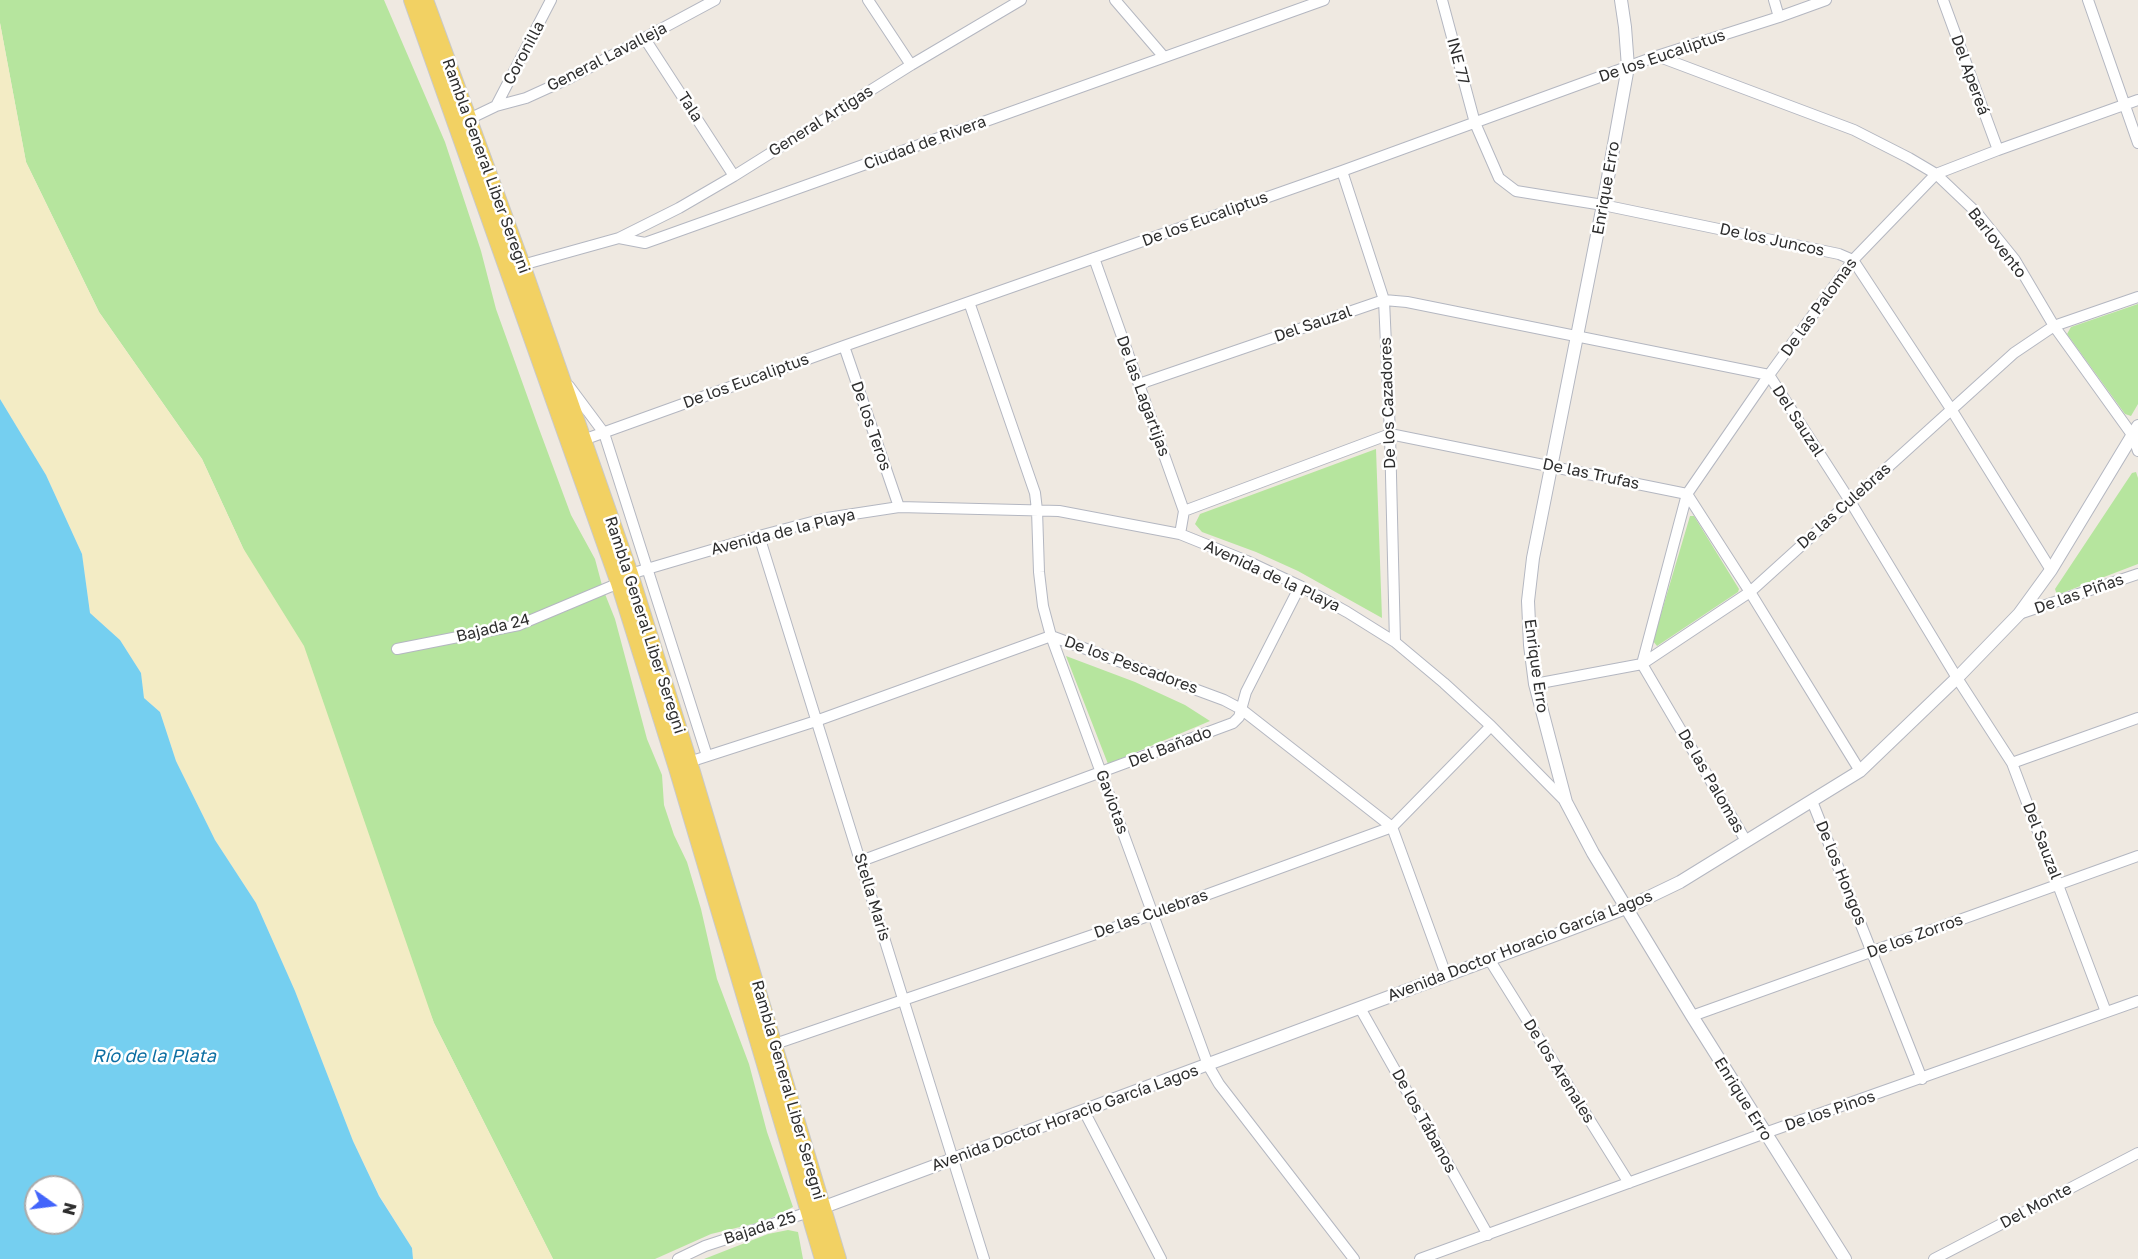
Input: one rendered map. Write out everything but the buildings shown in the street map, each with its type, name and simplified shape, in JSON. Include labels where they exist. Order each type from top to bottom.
[{"type":"main road","name":"Rambla General Liber Seregni","points":[[412,0],[689,762],[775,1044],[816,1210],[823,1259]]},
{"type":"main road","name":"Rambla General Liber Seregni","points":[[425,0],[584,440],[677,768],[816,1210],[838,1259]]},
{"type":"street","name":"Coronilla","points":[[496,106],[552,0]]},
{"type":"street","name":"General Lavalleja","points":[[469,119],[496,106],[526,98],[645,39],[715,0]]},
{"type":"street","points":[[868,0],[911,65]]},
{"type":"street","name":"General Artigas","points":[[619,238],[734,176],[911,65],[1021,0]]},
{"type":"street","points":[[1115,0],[1164,57]]},
{"type":"street","name":"Ciudad de Rivera","points":[[522,266],[619,238],[645,243],[1324,0]]},
{"type":"street","name":"INE 77","points":[[1442,0],[1475,123]]},
{"type":"street","name":"Enrique Erro","points":[[1621,0],[1628,67],[1578,336],[1533,558],[1528,601],[1535,684],[1566,802],[1593,853],[1692,1016],[1845,1259]]},
{"type":"street","points":[[1774,0],[1779,17]]},
{"type":"street","name":"De los Eucaliptus","points":[[584,440],[1342,171],[1657,56],[1826,0]]},
{"type":"street","name":"Del Apereá","points":[[1943,0],[1998,150]]},
{"type":"street","points":[[2088,0],[2138,143]]},
{"type":"street","name":"Tala","points":[[645,39],[734,176]]},
{"type":"street","name":"Barlovento","points":[[1657,56],[1854,130],[1936,174],[1977,213],[2015,260],[2054,326],[2136,432],[2138,451]]},
{"type":"street","name":"De las Palomas","points":[[1746,841],[1642,664],[1687,494],[1852,260],[1936,174],[2138,100]]},
{"type":"street","name":"De los Juncos","points":[[1475,123],[1499,178],[1516,191],[1603,206],[1839,254],[1852,260]]},
{"type":"street","name":"De los Cazadores","points":[[1342,171],[1384,300],[1395,642]]},
{"type":"street","name":"De las Lagartijas","points":[[1094,258],[1184,511],[1180,534]]},
{"type":"street","points":[[1852,260],[1951,409],[2051,570]]},
{"type":"street","name":"De las Culebras","points":[[1535,684],[1642,664],[1750,592],[2014,353],[2054,326],[2138,297]]},
{"type":"street","name":"Del Sauzal","points":[[1139,384],[1384,300],[1407,302],[1769,375],[2012,763],[2106,1012]]},
{"type":"street","name":"Gaviotas","points":[[969,302],[1035,493],[1039,572],[1043,606],[1051,636],[1208,1065],[1218,1084],[1354,1259]]},
{"type":"street","name":"De los Teros","points":[[844,346],[899,507]]},
{"type":"street","points":[[561,375],[604,433],[707,756]]},
{"type":"street","name":"Avenida Doctor Horacio García Lagos","points":[[816,1210],[1626,908],[1680,882],[1860,771],[1957,678],[2019,614],[2051,570],[2136,432]]},
{"type":"street","points":[[1184,511],[1390,434]]},
{"type":"street","name":"De las Trufas","points":[[1390,434],[1687,494]]},
{"type":"street","points":[[1687,494],[1860,771]]},
{"type":"street","name":"Avenida de la Playa","points":[[624,578],[648,568],[827,518],[899,507],[1037,510],[1079,515],[1180,534],[1247,561],[1300,586],[1395,642],[1444,682],[1566,802]]},
{"type":"street","name":"Stella Maris","points":[[759,536],[984,1259]]},
{"type":"street","name":"De las Piñas","points":[[2019,614],[2138,574]]},
{"type":"street","name":"Bajada 24","points":[[398,649],[519,625],[624,578]]},
{"type":"street","name":"Del Bañado","points":[[861,861],[1233,723],[1239,717],[1246,692],[1300,586]]},
{"type":"street","name":"De los Pescadores","points":[[689,762],[816,721],[1051,636],[1214,696],[1241,709],[1392,827]]},
{"type":"street","points":[[2012,763],[2138,718]]},
{"type":"street","name":"De las Culebras","points":[[775,1044],[1154,914],[1392,827],[1491,726]]},
{"type":"street","name":"De los Hongos","points":[[1812,801],[1922,1079]]},
{"type":"street","points":[[1392,827],[1446,975]]},
{"type":"street","name":"De los Zorros","points":[[1692,1016],[2138,856]]},
{"type":"street","name":"De los Arenales","points":[[1489,959],[1629,1183]]},
{"type":"street","name":"De los Pinos","points":[[1420,1259],[2138,1000]]},
{"type":"street","name":"De los Tábanos","points":[[1360,1008],[1488,1235]]},
{"type":"street","points":[[1084,1111],[1161,1259]]},
{"type":"street","name":"Del Monte","points":[[1934,1259],[2138,1153]]},
{"type":"street","name":"Bajada 25","points":[[678,1259],[705,1246],[816,1210]]},
{"type":"green space","points":[[0,0],[384,0],[445,142],[481,251],[496,309],[538,426],[571,515],[595,559],[603,589],[615,619],[647,739],[662,775],[664,805],[674,835],[687,862],[701,909],[717,979],[749,1064],[767,1132],[793,1207],[765,1221],[711,1234],[655,1259],[553,1259],[434,1023],[243,548],[202,459],[99,312],[26,162],[0,23]]},
{"type":"green space","points":[[2138,304],[2138,404],[2131,416],[2125,414],[2067,334],[2071,327]]},
{"type":"green space","points":[[1376,449],[1382,618],[1298,571],[1202,532],[1195,524],[1200,514]]},
{"type":"green space","points":[[2136,472],[2138,478],[2138,564],[2057,595],[2055,589],[2132,473]]},
{"type":"green space","points":[[1690,516],[1694,516],[1739,589],[1738,592],[1657,646],[1653,641]]},
{"type":"green space","points":[[1066,656],[1135,682],[1185,705],[1210,721],[1108,764]]},
{"type":"green space","points":[[788,1230],[798,1232],[803,1259],[704,1259],[768,1234]]},
{"type":"sand","points":[[0,23],[26,162],[99,312],[202,459],[243,548],[304,646],[434,1023],[553,1259],[413,1259],[412,1248],[379,1195],[353,1141],[295,991],[256,903],[215,840],[176,761],[160,712],[144,698],[141,673],[120,640],[90,613],[82,554],[46,475],[0,399]]},
{"type":"water","name":"Río de la Plata","points":[[0,399],[46,475],[82,554],[90,613],[120,640],[141,673],[144,698],[160,712],[176,761],[215,840],[256,903],[295,991],[353,1141],[379,1196],[412,1248],[413,1259],[0,1259]]}]
